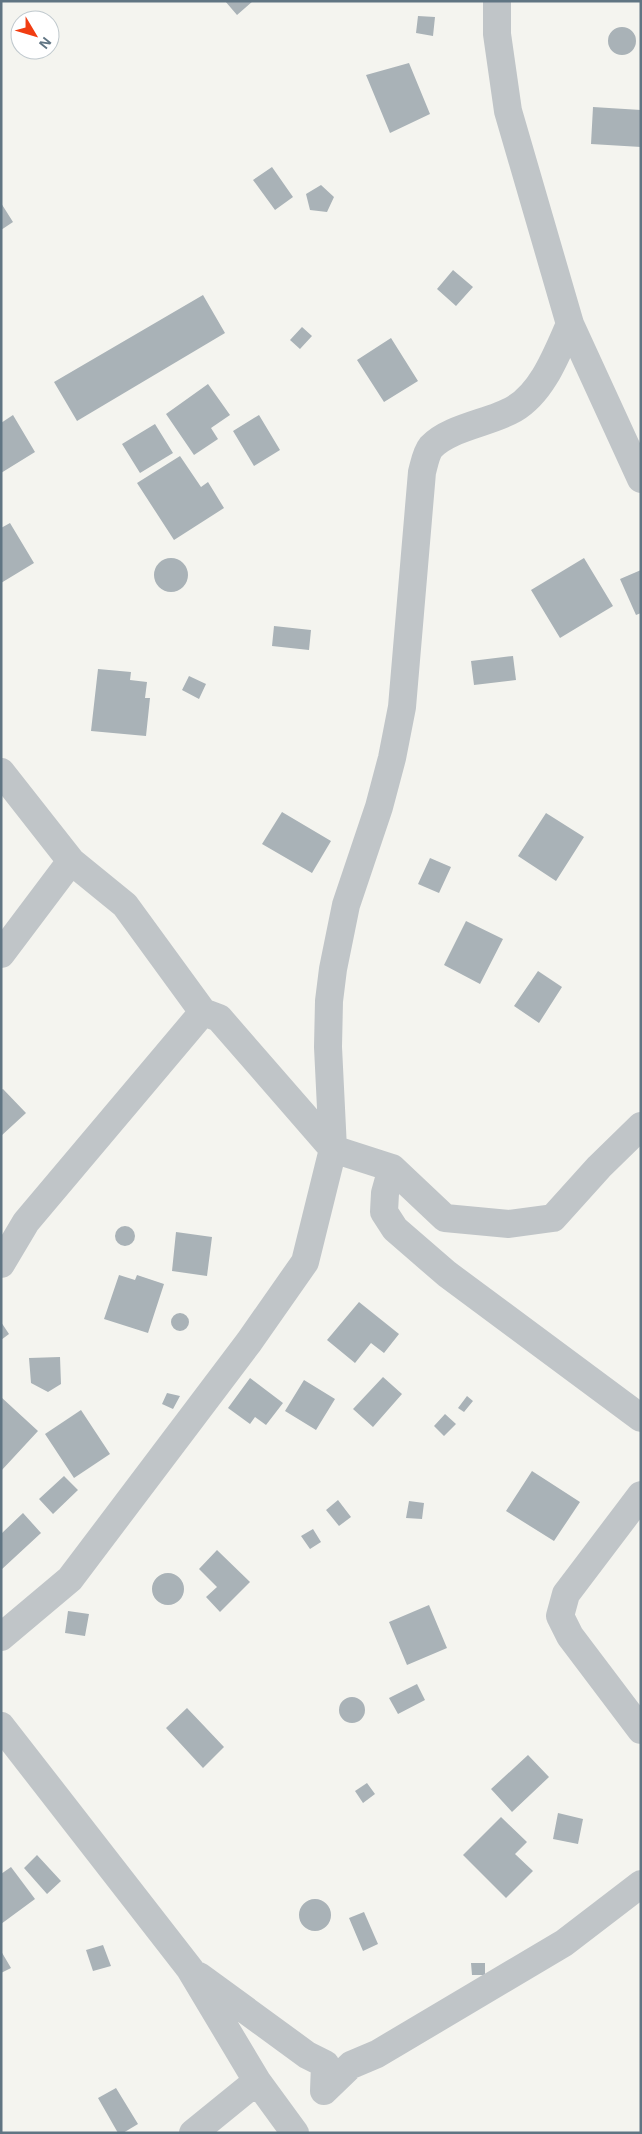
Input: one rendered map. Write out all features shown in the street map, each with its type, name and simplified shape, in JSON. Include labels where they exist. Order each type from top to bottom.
[{"type":"street","points":[[497,1],[497,34],[508,111],[570,324],[641,479]]},
{"type":"street","points":[[1,1637],[70,1579],[249,1342],[304,1262],[332,1149],[328,1047],[329,1001],[333,969],[346,904],[379,808],[402,707],[422,472],[430,448],[450,433],[470,428],[515,409],[540,385],[570,324]]},
{"type":"street","points":[[1,772],[71,861],[125,906],[203,1012],[219,1018],[332,1149],[392,1168],[445,1218],[509,1224],[553,1218],[599,1167],[641,1126]]},
{"type":"street","points":[[1,954],[71,861]]},
{"type":"street","points":[[1,1264],[26,1222],[203,1012]]},
{"type":"street","points":[[392,1168],[385,1192],[384,1212],[395,1229],[447,1274],[641,1418]]},
{"type":"street","points":[[641,1495],[566,1594],[560,1616],[570,1636],[641,1730]]},
{"type":"street","points":[[1,1726],[190,1969],[257,2081],[294,2133]]},
{"type":"street","points":[[190,1969],[307,2055],[325,2064],[324,2091],[351,2065],[377,2054],[564,1943],[641,1884]]},
{"type":"street","points":[[193,2133],[257,2081]]},
{"type":"building","points":[[225,1],[253,1],[237,15]]},
{"type":"building","points":[[418,16],[435,17],[433,36],[416,33]]},
{"type":"building","points":[[622,27],[632,31],[636,41],[632,51],[622,55],[612,51],[608,41],[612,31]]},
{"type":"building","points":[[409,63],[430,114],[390,133],[366,75]]},
{"type":"building","points":[[593,107],[641,110],[641,147],[591,144]]},
{"type":"building","points":[[272,167],[293,197],[275,210],[253,180]]},
{"type":"building","points":[[321,185],[334,197],[327,212],[310,210],[306,194]]},
{"type":"building","points":[[1,203],[13,222],[1,230]]},
{"type":"building","points":[[453,270],[473,287],[456,306],[437,289]]},
{"type":"building","points":[[203,295],[225,333],[77,421],[54,382]]},
{"type":"building","points":[[302,327],[312,336],[300,349],[290,340]]},
{"type":"building","points":[[391,338],[418,381],[384,402],[357,360]]},
{"type":"building","points":[[208,384],[230,415],[211,428],[218,439],[194,455],[166,414]]},
{"type":"building","points":[[13,415],[35,452],[1,473],[1,423]]},
{"type":"building","points":[[259,415],[280,450],[254,466],[233,431]]},
{"type":"building","points":[[155,424],[173,453],[140,473],[122,444]]},
{"type":"building","points":[[180,456],[201,487],[208,482],[224,508],[174,540],[137,483]]},
{"type":"building","points":[[10,523],[34,563],[1,583],[1,528]]},
{"type":"building","points":[[171,558],[178,559],[183,563],[187,568],[187,582],[183,587],[178,591],[171,592],[164,591],[159,587],[155,582],[154,575],[155,568],[159,563],[164,559]]},
{"type":"building","points":[[584,558],[613,606],[560,638],[531,590]]},
{"type":"building","points":[[641,570],[641,613],[636,615],[620,579]]},
{"type":"building","points":[[274,626],[311,630],[309,650],[272,646]]},
{"type":"building","points":[[513,656],[516,680],[474,685],[471,661]]},
{"type":"building","points":[[98,669],[131,672],[130,680],[147,682],[145,698],[150,698],[146,736],[91,731]]},
{"type":"building","points":[[189,676],[206,684],[199,699],[182,690]]},
{"type":"building","points":[[282,812],[331,841],[312,873],[262,844]]},
{"type":"building","points":[[546,813],[584,837],[556,881],[518,856]]},
{"type":"building","points":[[430,858],[451,867],[439,893],[418,884]]},
{"type":"building","points":[[466,921],[503,939],[480,984],[444,965]]},
{"type":"building","points":[[538,971],[562,987],[539,1023],[514,1006]]},
{"type":"building","points":[[3,1089],[26,1113],[1,1136],[1,1090]]},
{"type":"building","points":[[125,1226],[132,1229],[135,1236],[132,1243],[125,1246],[118,1243],[115,1236],[118,1229]]},
{"type":"building","points":[[176,1232],[212,1237],[207,1276],[172,1271]]},
{"type":"building","points":[[119,1275],[135,1280],[137,1275],[164,1284],[148,1333],[104,1319]]},
{"type":"building","points":[[359,1302],[399,1334],[384,1353],[371,1343],[355,1363],[327,1340]]},
{"type":"building","points":[[180,1313],[187,1315],[189,1322],[187,1329],[180,1331],[173,1329],[171,1322],[173,1315]]},
{"type":"building","points":[[1,1322],[9,1334],[1,1340]]},
{"type":"building","points":[[60,1357],[61,1384],[48,1392],[31,1383],[29,1358]]},
{"type":"building","points":[[383,1377],[402,1394],[373,1427],[353,1409]]},
{"type":"building","points":[[250,1378],[283,1403],[266,1425],[255,1417],[250,1424],[228,1408]]},
{"type":"building","points":[[304,1380],[335,1399],[316,1430],[285,1411]]},
{"type":"building","points":[[167,1393],[180,1396],[173,1409],[162,1404]]},
{"type":"building","points":[[467,1396],[473,1401],[464,1412],[458,1408]]},
{"type":"building","points":[[1,1397],[38,1431],[1,1471]]},
{"type":"building","points":[[81,1410],[110,1454],[74,1478],[45,1434]]},
{"type":"building","points":[[445,1414],[456,1424],[444,1436],[434,1426]]},
{"type":"building","points":[[532,1471],[580,1502],[554,1541],[506,1511]]},
{"type":"building","points":[[64,1476],[78,1490],[53,1514],[39,1499]]},
{"type":"building","points":[[338,1500],[351,1517],[339,1526],[326,1510]]},
{"type":"building","points":[[409,1501],[424,1503],[422,1519],[406,1518]]},
{"type":"building","points":[[23,1513],[41,1533],[1,1570],[1,1534]]},
{"type":"building","points":[[313,1529],[321,1542],[310,1549],[301,1536]]},
{"type":"building","points":[[217,1550],[250,1582],[220,1612],[206,1597],[217,1587],[199,1569]]},
{"type":"building","points":[[168,1573],[179,1578],[184,1589],[179,1600],[168,1605],[157,1600],[152,1589],[157,1578]]},
{"type":"building","points":[[429,1605],[447,1648],[407,1665],[389,1622]]},
{"type":"building","points":[[68,1611],[89,1614],[85,1636],[65,1633]]},
{"type":"building","points":[[417,1684],[425,1700],[398,1714],[389,1698]]},
{"type":"building","points":[[352,1697],[361,1701],[365,1710],[361,1719],[352,1723],[343,1719],[339,1710],[343,1701]]},
{"type":"building","points":[[187,1708],[224,1747],[203,1768],[166,1728]]},
{"type":"building","points":[[528,1755],[549,1777],[512,1812],[491,1789]]},
{"type":"building","points":[[367,1783],[375,1794],[363,1803],[355,1791]]},
{"type":"building","points":[[558,1813],[583,1819],[578,1844],[553,1839]]},
{"type":"building","points":[[501,1817],[527,1842],[515,1854],[533,1871],[506,1898],[463,1855]]},
{"type":"building","points":[[37,1855],[61,1881],[47,1894],[24,1868]]},
{"type":"building","points":[[11,1867],[35,1899],[1,1924],[1,1874]]},
{"type":"building","points":[[315,1899],[321,1900],[326,1904],[330,1909],[330,1921],[326,1926],[321,1930],[315,1931],[309,1930],[304,1926],[300,1921],[299,1915],[300,1909],[304,1904],[309,1900]]},
{"type":"building","points":[[364,1912],[378,1944],[363,1951],[349,1918]]},
{"type":"building","points":[[103,1945],[111,1966],[93,1971],[86,1950]]},
{"type":"building","points":[[1,1951],[11,1968],[1,1973]]},
{"type":"building","points":[[471,1963],[485,1963],[485,1975],[472,1975]]},
{"type":"building","points":[[116,2088],[138,2124],[123,2133],[118,2133],[98,2098]]}]
